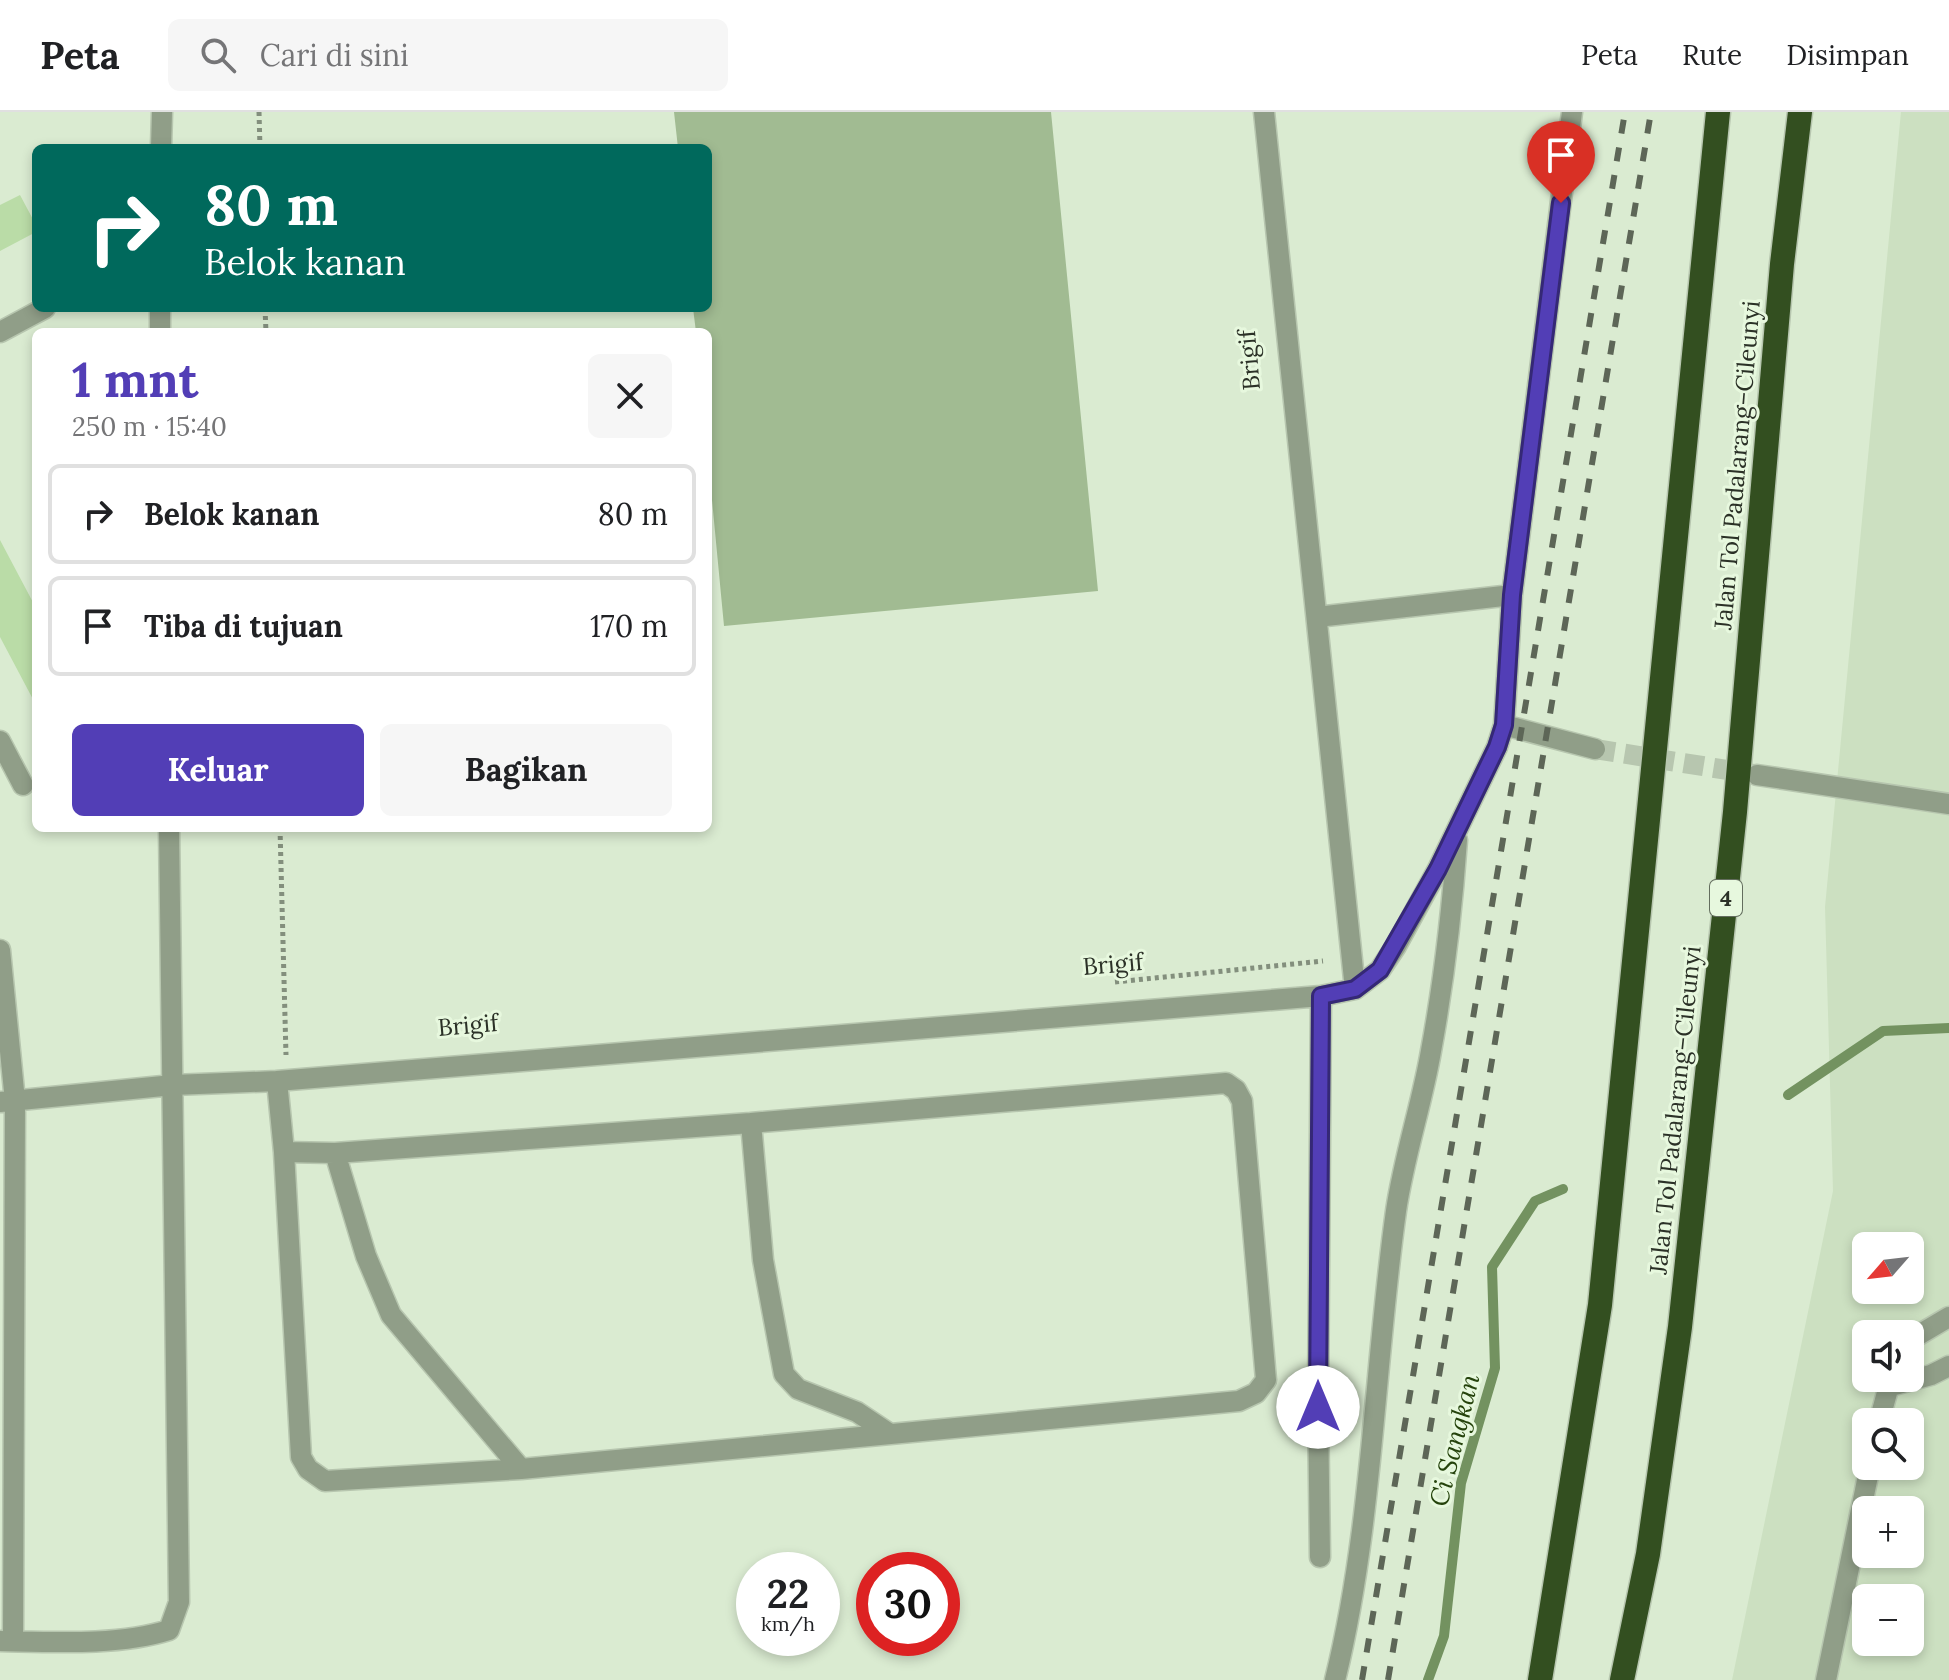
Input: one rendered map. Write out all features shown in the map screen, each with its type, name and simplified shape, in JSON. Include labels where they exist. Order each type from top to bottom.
[{"type":"highway","points":[[1540,1680],[1600,1305],[1718,112]]},
{"type":"highway","name":"Jalan Tol Padalarang–Cileunyi","points":[[1622,1680],[1648,1554],[1680,1327],[1735,812],[1782,264],[1800,112]]},
{"type":"street","points":[[161,144],[162,112]]},
{"type":"street","points":[[1264,112],[1355,989]]},
{"type":"street","points":[[8,1102],[173,1085],[277,1081],[1321,996],[1355,989],[1380,970],[1396,946],[1458,828],[1497,747],[1504,725],[1512,595],[1572,112]]},
{"type":"street","points":[[0,332],[38,312]]},
{"type":"street","points":[[1317,617],[1512,595]]},
{"type":"street","points":[[1504,725],[1595,749]]},
{"type":"street","points":[[0,741],[23,785]]},
{"type":"street","points":[[1757,775],[1949,804]]},
{"type":"street","points":[[1335,1680],[1354,1594],[1368,1491],[1396,1210],[1431,1052],[1447,955],[1458,828]]},
{"type":"street","points":[[0,950],[8,1102],[6,1641],[52,1642],[149,1636],[169,1630],[179,1602],[169,832]]},
{"type":"street","points":[[1320,1557],[1321,996]]},
{"type":"street","points":[[277,1081],[284,1152],[301,1457],[308,1469],[325,1481],[521,1469],[1239,1401],[1256,1393],[1266,1380],[1242,1101],[1236,1090],[1226,1083],[751,1123],[335,1153],[284,1152]]},
{"type":"street","points":[[751,1123],[763,1260],[784,1374],[798,1389],[857,1412],[890,1434]]},
{"type":"street","points":[[335,1153],[366,1256],[391,1315],[401,1331],[465,1400],[521,1469]]},
{"type":"street","points":[[1924,1332],[1949,1317]]},
{"type":"street","points":[[1924,1376],[1949,1366]]},
{"type":"street","points":[[1826,1680],[1867,1480]]},
{"type":"path","points":[[259,112],[260,144]]},
{"type":"path","points":[[280,832],[286,1060]]},
{"type":"path","name":"Brigif","points":[[1103,983],[1323,962],[1322,946]]},
{"type":"shaded area","points":[[674,112],[1051,112],[1098,591],[724,626],[712,500],[712,328],[696,328],[694,312],[712,312],[712,144],[678,144]]},
{"type":"shaded area","points":[[1901,112],[1949,112],[1949,1680],[1732,1680],[1833,1191],[1825,907]]},
{"type":"building","points":[[20,195],[32,218],[32,234],[0,251],[0,205]]},
{"type":"building","points":[[0,540],[32,600],[32,697],[0,637]]},
{"type":"waterway","name":"Ci Sangkan","points":[[1788,1095],[1883,1031],[1949,1028]]},
{"type":"waterway","name":"Ci Sangkan","points":[[1428,1680],[1444,1636],[1461,1483],[1495,1368],[1492,1267],[1535,1201],[1563,1189]]},
{"type":"tunnel","points":[[1595,749],[1753,774]]},
{"type":"railway","points":[[1362,1680],[1625,112]]},
{"type":"railway","points":[[1388,1680],[1651,112]]},
{"type":"route","points":[[1318,1407],[1321,996],[1355,989],[1380,970],[1438,869],[1497,747],[1504,725],[1512,595],[1561,203]]}]
